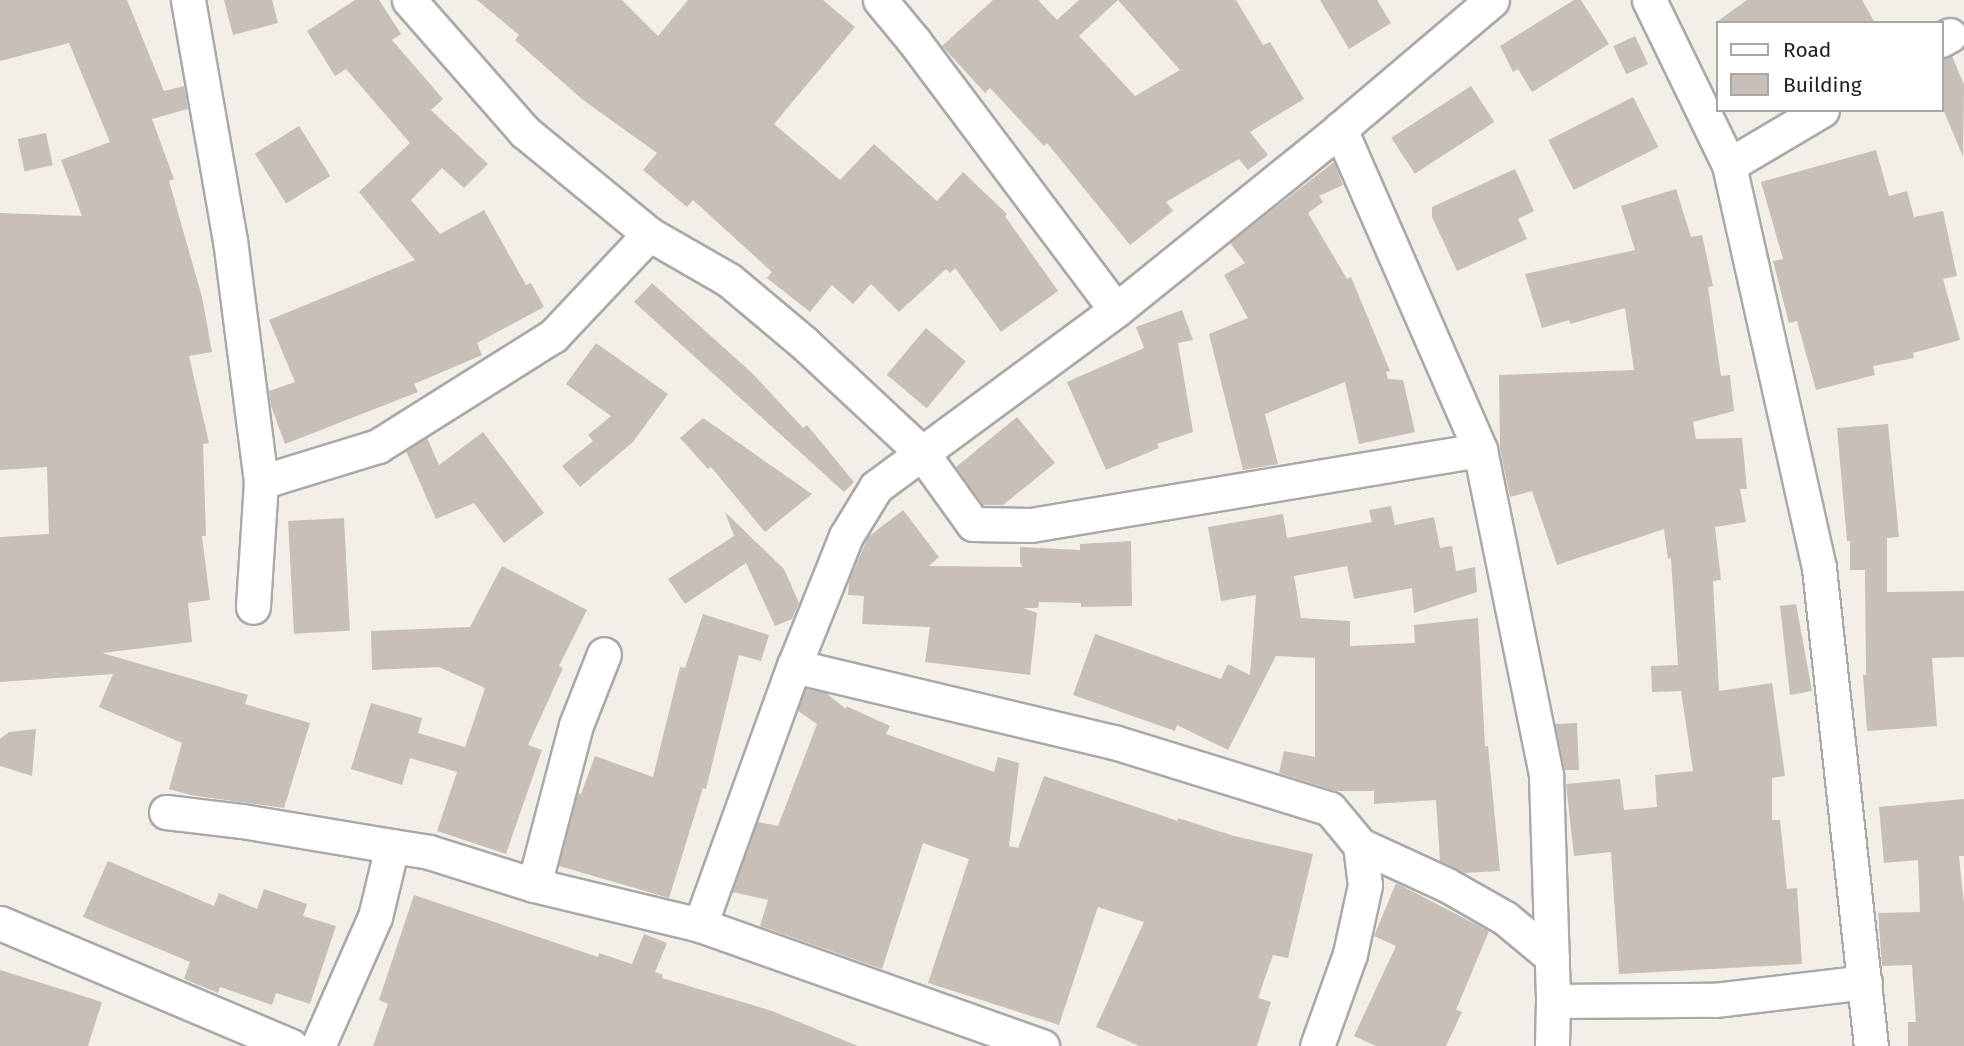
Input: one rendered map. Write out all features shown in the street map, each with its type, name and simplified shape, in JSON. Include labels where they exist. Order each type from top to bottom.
[{"type":"street","points":[[187,0],[230,240],[261,482],[253,607]]},
{"type":"street","points":[[409,0],[525,132],[649,234],[729,280],[804,343],[922,453],[973,524],[1031,525],[1480,450]]},
{"type":"street","points":[[880,0],[914,41],[1116,310]]},
{"type":"street","points":[[700,925],[794,666],[846,536],[876,487],[1116,310],[1340,129],[1492,0]]},
{"type":"street","points":[[1648,0],[1729,166],[1819,568],[1871,1046]]},
{"type":"street","points":[[1729,166],[1819,112]]},
{"type":"street","points":[[1340,129],[1480,450],[1546,775],[1552,1046]]},
{"type":"street","points":[[261,482],[378,446],[553,336],[649,234]]},
{"type":"street","points":[[534,885],[576,724],[604,654]]},
{"type":"street","points":[[794,666],[1114,742],[1330,809],[1360,845],[1447,885],[1505,918],[1552,957]]},
{"type":"street","points":[[166,812],[242,821],[429,852],[534,885],[700,925],[1022,1043]]},
{"type":"street","points":[[1317,1046],[1350,954],[1365,885],[1360,845]]},
{"type":"street","points":[[318,1046],[375,917],[392,846]]},
{"type":"street","points":[[0,923],[291,1046]]},
{"type":"street","points":[[1553,1001],[1715,1000],[1865,982]]},
{"type":"building","points":[[0,0],[127,0],[164,91],[184,86],[188,109],[152,119],[174,179],[169,181],[202,297],[212,352],[189,356],[209,443],[203,444],[206,536],[202,536],[210,600],[188,603],[192,642],[102,653],[248,695],[245,704],[310,723],[284,808],[190,795],[169,789],[182,743],[99,707],[113,674],[0,682],[0,537],[49,534],[47,467],[0,470],[0,213],[82,216],[61,160],[110,142],[69,43],[0,61]]},
{"type":"building","points":[[224,0],[272,0],[278,23],[233,35]]},
{"type":"building","points":[[355,0],[379,0],[401,34],[392,40],[443,99],[431,110],[488,164],[464,188],[442,168],[411,200],[440,234],[484,210],[526,285],[531,283],[544,307],[477,343],[482,355],[414,384],[418,392],[285,444],[271,406],[269,391],[295,382],[269,320],[415,260],[359,192],[410,143],[346,69],[335,76],[307,31]]},
{"type":"building","points":[[477,0],[622,0],[658,36],[688,0],[823,0],[855,27],[774,124],[840,180],[874,144],[937,201],[963,172],[1007,214],[1005,216],[1058,291],[1001,332],[955,268],[950,273],[946,269],[899,312],[871,284],[853,304],[832,285],[810,312],[767,278],[772,272],[693,200],[687,207],[643,170],[657,153],[583,100],[515,40],[519,35]]},
{"type":"building","points":[[993,0],[1038,0],[1057,20],[1079,0],[1118,0],[1236,0],[1263,45],[1270,42],[1304,99],[1250,132],[1268,155],[1248,170],[1239,159],[1166,202],[1173,211],[1130,245],[1047,143],[1044,146],[990,88],[985,93],[942,46]],"holes":[[[1118,0],[1180,70],[1135,96],[1079,36]]]},
{"type":"building","points":[[1320,0],[1377,0],[1391,23],[1349,49]]},
{"type":"building","points":[[1574,0],[1581,0],[1609,44],[1532,92],[1518,69],[1513,72],[1500,46]]},
{"type":"building","points":[[1747,0],[1862,0],[1874,21],[1718,21]]},
{"type":"building","points":[[1635,36],[1648,64],[1626,74],[1613,46]]},
{"type":"building","points":[[1952,56],[1964,85],[1963,157],[1943,109],[1943,58]]},
{"type":"building","points":[[1471,86],[1494,122],[1415,174],[1391,138]]},
{"type":"building","points":[[1633,97],[1658,147],[1574,190],[1548,140]]},
{"type":"building","points":[[299,126],[330,176],[286,204],[255,154]]},
{"type":"building","points":[[46,133],[53,165],[24,171],[18,139]]},
{"type":"building","points":[[1876,150],[1889,196],[1907,191],[1914,217],[1943,211],[1957,276],[1943,279],[1960,340],[1913,353],[1914,358],[1873,366],[1875,375],[1816,390],[1797,321],[1789,323],[1773,261],[1783,259],[1761,182]]},
{"type":"building","points":[[1334,162],[1343,185],[1319,196],[1323,202],[1308,213],[1347,279],[1351,277],[1390,371],[1386,372],[1388,379],[1403,380],[1415,432],[1359,444],[1345,382],[1265,414],[1278,464],[1243,470],[1209,334],[1248,318],[1224,275],[1245,263],[1230,243]]},
{"type":"building","points":[[1515,169],[1534,211],[1518,219],[1527,239],[1457,271],[1432,217],[1432,207]]},
{"type":"building","points":[[1676,189],[1691,237],[1702,235],[1713,286],[1708,287],[1721,376],[1730,375],[1734,411],[1693,422],[1696,439],[1742,438],[1747,489],[1740,489],[1746,522],[1715,527],[1721,580],[1713,581],[1719,691],[1772,683],[1785,776],[1772,778],[1772,820],[1780,820],[1787,889],[1797,888],[1802,964],[1619,974],[1611,852],[1574,856],[1566,784],[1620,779],[1624,810],[1657,807],[1655,775],[1693,771],[1681,691],[1652,692],[1651,666],[1678,665],[1671,558],[1668,559],[1664,529],[1557,565],[1532,491],[1510,497],[1500,450],[1499,375],[1634,370],[1625,308],[1570,324],[1569,320],[1542,328],[1525,274],[1635,250],[1621,206]]},
{"type":"building","points":[[652,283],[752,373],[803,428],[807,425],[854,482],[844,492],[634,302]]},
{"type":"building","points":[[1182,310],[1193,340],[1178,343],[1193,432],[1157,444],[1159,448],[1106,470],[1067,382],[1144,348],[1136,327]]},
{"type":"building","points":[[926,328],[966,361],[927,408],[887,375]]},
{"type":"building","points":[[596,343],[668,394],[633,442],[580,487],[562,466],[593,441],[588,435],[611,416],[566,384]]},
{"type":"building","points":[[1017,417],[1055,463],[1003,505],[983,505],[956,467]]},
{"type":"building","points":[[703,418],[812,494],[765,532],[711,467],[708,469],[680,438]]},
{"type":"building","points":[[1888,424],[1899,537],[1887,538],[1887,592],[1964,591],[1964,657],[1932,658],[1937,726],[1867,731],[1863,675],[1866,675],[1865,570],[1850,570],[1850,541],[1847,541],[1837,428]]},
{"type":"building","points":[[483,432],[544,513],[504,543],[474,503],[436,519],[406,451],[427,438],[439,465]]},
{"type":"building","points":[[1391,506],[1395,525],[1434,517],[1440,548],[1452,546],[1456,571],[1475,567],[1477,592],[1414,613],[1412,588],[1354,599],[1347,566],[1294,576],[1301,618],[1350,621],[1350,646],[1415,643],[1414,625],[1478,618],[1485,746],[1488,746],[1500,871],[1465,873],[1440,861],[1436,800],[1374,804],[1374,791],[1336,791],[1279,773],[1284,751],[1315,757],[1315,658],[1276,656],[1228,750],[1177,725],[1175,731],[1073,695],[1095,634],[1221,679],[1228,664],[1250,675],[1256,595],[1221,601],[1208,527],[1283,514],[1287,538],[1372,522],[1369,510]]},
{"type":"building","points":[[903,510],[939,557],[929,566],[1023,567],[1020,563],[1020,547],[1080,550],[1080,544],[1131,541],[1132,606],[1081,607],[1081,603],[1039,602],[1038,608],[1023,608],[1037,613],[1030,675],[925,662],[930,627],[862,624],[864,596],[848,595],[849,581],[868,537]]},
{"type":"building","points":[[725,512],[784,569],[799,603],[792,619],[775,626],[746,563],[685,604],[668,579],[734,536]]},
{"type":"building","points":[[344,518],[350,631],[294,634],[288,521]]},
{"type":"building","points":[[502,566],[587,610],[559,666],[563,668],[528,745],[542,750],[506,854],[437,831],[457,772],[410,758],[402,785],[351,769],[371,703],[422,718],[418,733],[465,747],[485,688],[439,667],[372,670],[371,631],[470,627]]},
{"type":"building","points":[[1796,604],[1812,691],[1790,695],[1780,606]]},
{"type":"building","points":[[703,614],[769,635],[761,661],[739,655],[706,789],[703,788],[669,898],[559,866],[578,793],[581,794],[595,756],[653,777],[680,667],[685,668]]},
{"type":"building","points":[[806,689],[826,693],[846,709],[846,706],[890,726],[886,734],[994,772],[998,757],[1019,763],[1009,846],[1018,848],[1044,776],[1178,821],[1178,818],[1234,836],[1313,854],[1288,958],[1273,955],[1258,998],[1271,1002],[1257,1046],[1139,1046],[1096,1027],[1144,922],[1098,907],[1059,1025],[928,983],[969,859],[923,843],[882,969],[760,926],[768,900],[732,892],[758,822],[778,826],[817,724],[798,711]]},
{"type":"building","points":[[1577,723],[1579,770],[1565,770],[1555,724]]},
{"type":"building","points":[[36,729],[32,776],[0,766],[0,739],[9,732]]},
{"type":"building","points":[[1964,799],[1964,856],[1959,856],[1964,904],[1964,1046],[1908,1046],[1908,1022],[1916,1022],[1912,965],[1882,966],[1878,913],[1920,912],[1918,860],[1884,863],[1879,807]]},
{"type":"building","points":[[108,861],[214,906],[219,893],[257,909],[264,889],[307,904],[303,916],[336,926],[310,1004],[276,993],[272,1005],[220,987],[218,993],[184,979],[190,962],[83,917]]},
{"type":"building","points":[[1396,883],[1489,931],[1456,1010],[1462,1012],[1446,1046],[1376,1046],[1354,1036],[1396,946],[1374,936]]},
{"type":"building","points":[[414,895],[598,957],[599,953],[632,964],[644,934],[667,943],[655,972],[663,975],[662,978],[772,1011],[858,1046],[373,1046],[388,1004],[379,1000]]},
{"type":"building","points":[[0,970],[102,1002],[88,1046],[0,1046]]}]
